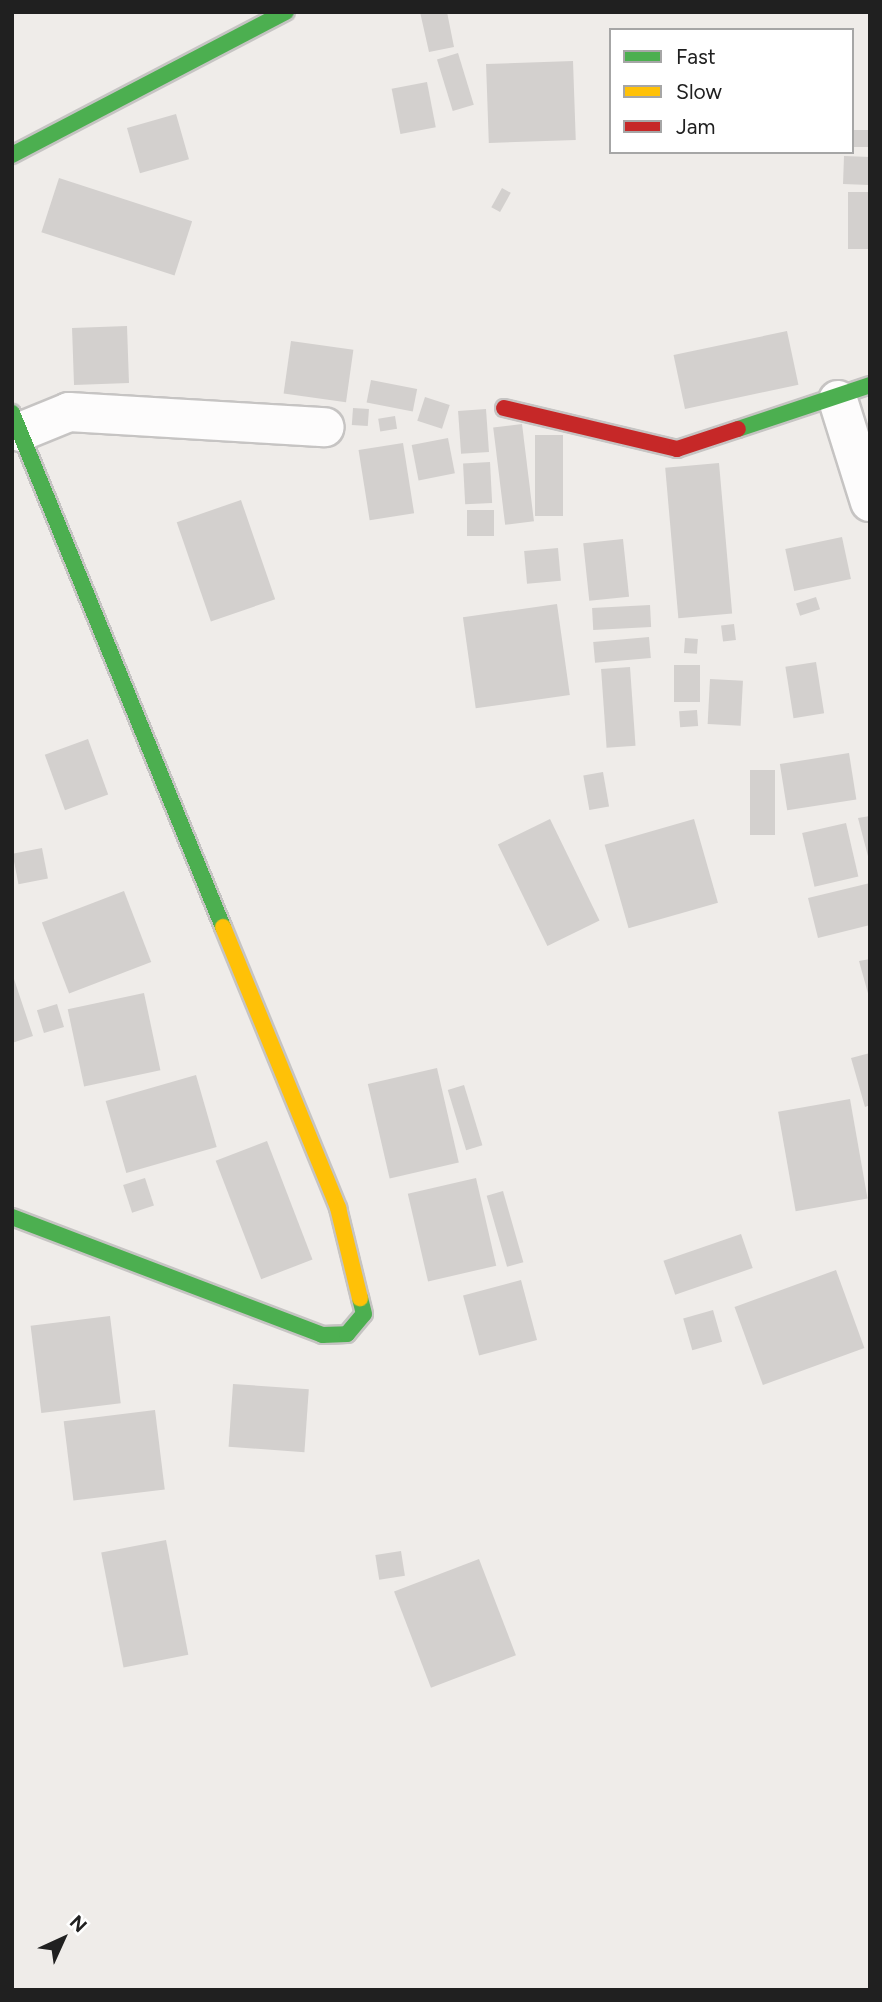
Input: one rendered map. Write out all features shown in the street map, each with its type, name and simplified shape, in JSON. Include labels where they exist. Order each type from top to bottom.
[{"type":"street","points":[[12,155],[286,12]]},
{"type":"street","points":[[503,408],[677,449],[854,392],[870,502]]},
{"type":"street","points":[[12,1217],[322,1335],[347,1334],[364,1314],[338,1208],[16,423],[69,412],[325,427]]},
{"type":"building","points":[[420,12],[447,12],[454,47],[429,52]]},
{"type":"building","points":[[458,53],[474,105],[453,111],[437,59]]},
{"type":"building","points":[[573,61],[576,140],[489,143],[486,64]]},
{"type":"building","points":[[427,82],[436,127],[400,134],[392,89]]},
{"type":"building","points":[[176,114],[189,159],[140,173],[127,128]]},
{"type":"building","points":[[854,130],[870,130],[870,147],[854,147]]},
{"type":"building","points":[[844,156],[870,157],[869,185],[843,184]]},
{"type":"building","points":[[59,178],[192,221],[175,275],[41,232]]},
{"type":"building","points":[[502,188],[511,193],[500,212],[491,207]]},
{"type":"building","points":[[848,192],[870,192],[870,249],[848,249]]},
{"type":"building","points":[[127,326],[129,383],[74,385],[72,328]]},
{"type":"building","points":[[787,331],[798,385],[685,409],[674,355]]},
{"type":"building","points":[[291,341],[353,350],[346,402],[284,393]]},
{"type":"building","points":[[371,380],[417,389],[413,412],[367,403]]},
{"type":"building","points":[[425,397],[450,405],[442,429],[417,421]]},
{"type":"building","points":[[353,408],[369,409],[368,426],[352,425]]},
{"type":"building","points":[[486,409],[489,452],[461,454],[458,411]]},
{"type":"building","points":[[395,416],[397,429],[380,431],[378,419]]},
{"type":"building","points":[[522,424],[534,521],[505,525],[493,428]]},
{"type":"building","points":[[535,435],[563,435],[563,516],[535,516]]},
{"type":"building","points":[[448,438],[455,473],[419,480],[412,445]]},
{"type":"building","points":[[403,443],[414,513],[370,520],[359,450]]},
{"type":"building","points":[[490,462],[492,503],[465,504],[463,463]]},
{"type":"building","points":[[719,463],[732,613],[678,618],[665,468]]},
{"type":"building","points":[[241,500],[275,599],[211,621],[177,522]]},
{"type":"building","points":[[467,510],[494,510],[494,536],[467,536]]},
{"type":"building","points":[[842,537],[851,579],[794,591],[785,549]]},
{"type":"building","points":[[623,539],[629,597],[589,601],[583,543]]},
{"type":"building","points":[[558,548],[561,581],[527,584],[524,551]]},
{"type":"building","points":[[816,597],[820,609],[800,616],[796,603]]},
{"type":"building","points":[[557,604],[570,695],[476,708],[463,617]]},
{"type":"building","points":[[650,605],[651,627],[593,630],[592,608]]},
{"type":"building","points":[[734,624],[736,640],[723,641],[721,626]]},
{"type":"building","points":[[649,637],[651,658],[595,663],[593,642]]},
{"type":"building","points":[[685,638],[698,639],[697,654],[684,653]]},
{"type":"building","points":[[816,662],[824,713],[794,718],[785,667]]},
{"type":"building","points":[[674,665],[700,665],[700,702],[674,702]]},
{"type":"building","points":[[630,667],[636,746],[607,748],[601,669]]},
{"type":"building","points":[[710,679],[743,681],[741,726],[708,724]]},
{"type":"building","points":[[697,710],[698,726],[680,727],[679,711]]},
{"type":"building","points":[[88,739],[108,794],[65,810],[45,755]]},
{"type":"building","points":[[849,753],[856,799],[787,810],[780,764]]},
{"type":"building","points":[[750,770],[775,770],[775,835],[750,835]]},
{"type":"building","points":[[603,772],[609,806],[589,810],[583,775]]},
{"type":"building","points":[[870,816],[870,860],[869,860],[858,818]]},
{"type":"building","points":[[550,819],[600,921],[547,946],[498,844]]},
{"type":"building","points":[[694,819],[718,903],[629,928],[605,845]]},
{"type":"building","points":[[846,823],[858,877],[815,887],[802,833]]},
{"type":"building","points":[[42,848],[48,878],[18,884],[13,854]]},
{"type":"building","points":[[870,883],[870,925],[818,938],[808,898]]},
{"type":"building","points":[[124,891],[151,962],[69,993],[42,923]]},
{"type":"building","points":[[870,959],[870,997],[869,997],[859,961]]},
{"type":"building","points":[[12,973],[33,1036],[12,1043]]},
{"type":"building","points":[[144,993],[160,1070],[84,1086],[68,1009]]},
{"type":"building","points":[[57,1004],[64,1027],[44,1033],[37,1010]]},
{"type":"building","points":[[870,1053],[870,1105],[865,1107],[851,1058]]},
{"type":"building","points":[[437,1068],[459,1163],[390,1178],[368,1084]]},
{"type":"building","points":[[196,1075],[217,1147],[126,1173],[106,1101]]},
{"type":"building","points":[[464,1085],[482,1145],[466,1150],[448,1090]]},
{"type":"building","points":[[850,1099],[868,1198],[796,1211],[778,1112]]},
{"type":"building","points":[[267,1141],[313,1260],[261,1279],[216,1161]]},
{"type":"building","points":[[145,1178],[154,1206],[132,1213],[123,1185]]},
{"type":"building","points":[[476,1178],[496,1266],[428,1281],[408,1194]]},
{"type":"building","points":[[503,1191],[523,1262],[507,1267],[487,1196]]},
{"type":"building","points":[[741,1234],[753,1268],[675,1295],[663,1261]]},
{"type":"building","points":[[836,1270],[864,1348],[763,1385],[735,1307]]},
{"type":"building","points":[[521,1280],[537,1340],[479,1355],[463,1296]]},
{"type":"building","points":[[713,1310],[722,1342],[692,1350],[683,1319]]},
{"type":"building","points":[[110,1316],[121,1403],[41,1413],[31,1326]]},
{"type":"building","points":[[233,1384],[309,1389],[304,1452],[229,1447]]},
{"type":"building","points":[[155,1410],[165,1489],[73,1501],[64,1421]]},
{"type":"building","points":[[166,1540],[188,1655],[124,1667],[101,1553]]},
{"type":"building","points":[[401,1551],[405,1576],[379,1580],[375,1555]]},
{"type":"building","points":[[479,1559],[516,1655],[431,1688],[394,1592]]},
{"type":"traffic: fast","points":[[12,155],[286,12]]},
{"type":"traffic: fast","points":[[738,429],[870,385]]},
{"type":"traffic: fast","points":[[12,413],[223,927]]},
{"type":"traffic: fast","points":[[12,1217],[322,1335],[347,1334],[364,1314],[360,1298]]},
{"type":"traffic: slow","points":[[223,927],[338,1208],[360,1298]]},
{"type":"traffic: jam","points":[[504,408],[677,449],[738,429]]}]
